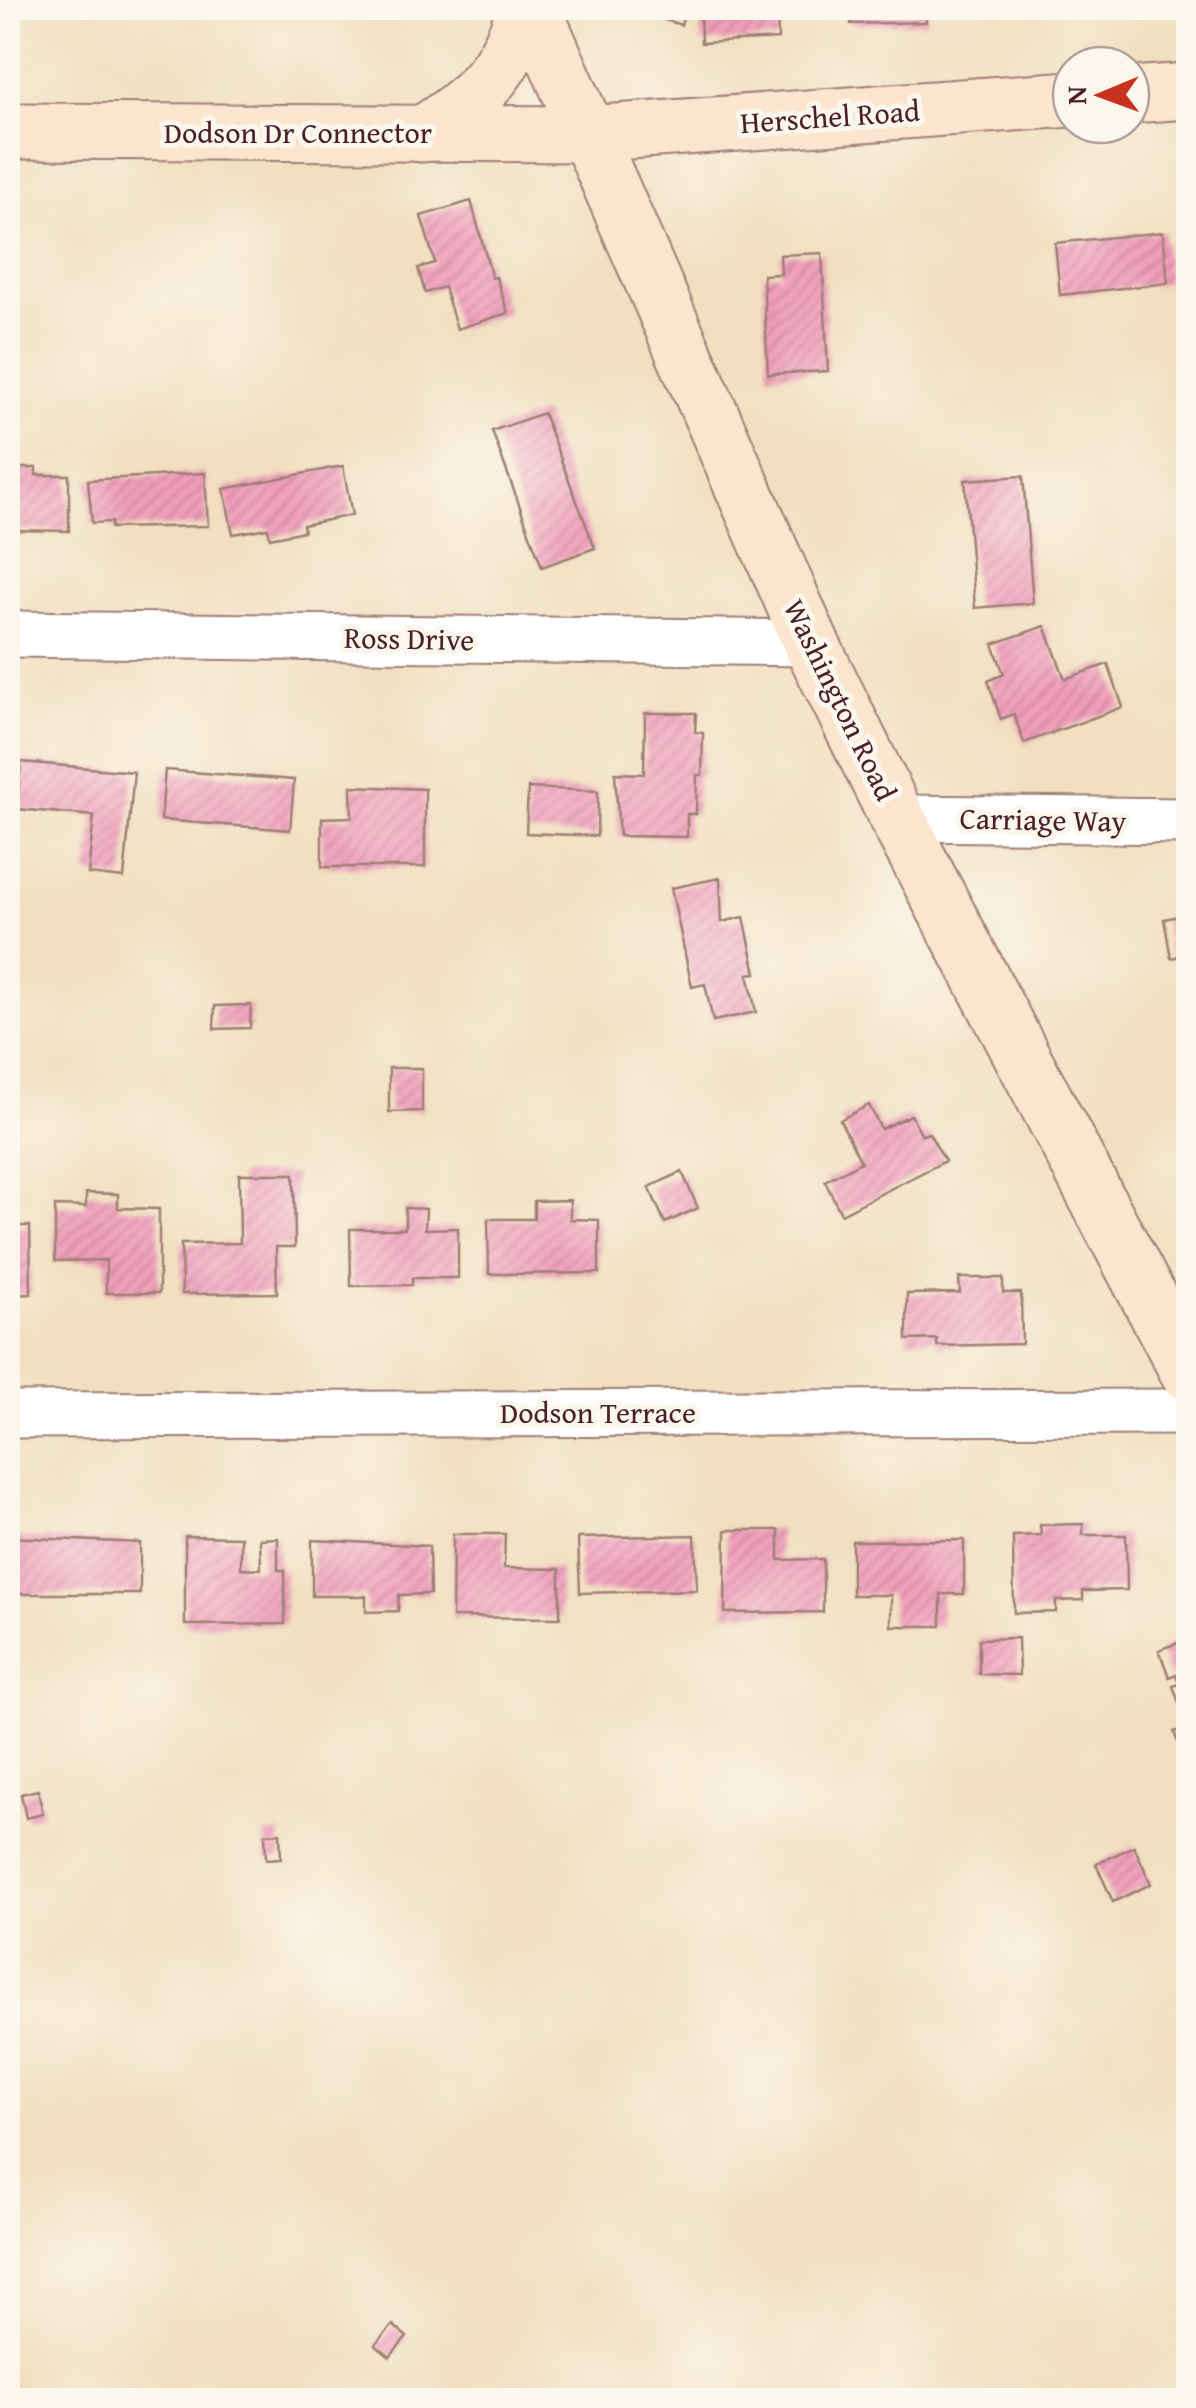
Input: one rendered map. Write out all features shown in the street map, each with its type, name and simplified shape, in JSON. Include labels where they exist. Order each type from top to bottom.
[{"type":"street","points":[[422,134],[464,109],[492,78],[517,35],[525,8]]},
{"type":"street","name":"Washington Road","points":[[533,8],[811,643],[897,818],[1188,1372]]},
{"type":"street","points":[[1151,94],[1188,91]]},
{"type":"street","name":"Herschel Road","points":[[588,134],[1051,101]]},
{"type":"street","name":"Dodson Dr Connector","points":[[8,131],[588,134]]},
{"type":"street","name":"Ross Drive","points":[[8,634],[811,643]]},
{"type":"street","name":"Carriage Way","points":[[897,818],[1188,821]]},
{"type":"street","name":"Dodson Terrace","points":[[8,1415],[1188,1412]]},
{"type":"building","points":[[647,8],[686,8],[681,25],[645,14]]},
{"type":"building","points":[[700,8],[777,8],[778,39],[701,43]]},
{"type":"building","points":[[851,8],[926,8],[926,22],[851,24]]},
{"type":"building","points":[[471,201],[492,278],[496,277],[508,313],[457,329],[444,287],[425,293],[418,268],[435,263],[421,216]]},
{"type":"building","points":[[1163,232],[1168,283],[1060,295],[1055,243]]},
{"type":"building","points":[[822,253],[828,371],[768,374],[763,275],[781,274],[780,255]]},
{"type":"building","points":[[543,413],[595,548],[542,567],[492,431]]},
{"type":"building","points":[[343,466],[352,515],[303,525],[304,531],[270,538],[268,528],[233,534],[224,489]]},
{"type":"building","points":[[8,468],[36,468],[36,475],[69,475],[69,531],[8,530]]},
{"type":"building","points":[[205,473],[208,526],[111,528],[111,522],[92,523],[88,480]]},
{"type":"building","points":[[1023,476],[1033,603],[975,608],[965,480]]},
{"type":"building","points":[[1045,626],[1065,679],[1108,664],[1123,707],[1024,743],[1014,714],[1001,719],[988,681],[1004,674],[993,644]]},
{"type":"building","points":[[645,713],[696,713],[695,732],[703,733],[696,814],[687,814],[687,837],[619,836],[615,773],[644,774]]},
{"type":"building","points":[[21,762],[134,772],[124,878],[88,874],[94,816],[17,809]]},
{"type":"building","points":[[165,770],[294,780],[290,830],[161,820]]},
{"type":"building","points":[[351,786],[425,789],[425,867],[322,867],[322,818],[352,817]]},
{"type":"building","points":[[528,788],[598,791],[597,836],[526,833]]},
{"type":"building","points":[[720,878],[722,922],[744,917],[756,973],[748,974],[756,1012],[713,1021],[705,984],[692,987],[671,888]]},
{"type":"building","points":[[1188,914],[1188,968],[1183,969],[1180,956],[1171,958],[1164,919]]},
{"type":"building","points":[[251,1005],[250,1028],[214,1029],[215,1006]]},
{"type":"building","points":[[389,1068],[422,1068],[422,1111],[389,1112]]},
{"type":"building","points":[[869,1105],[881,1129],[911,1115],[922,1135],[929,1133],[945,1161],[841,1214],[825,1181],[861,1162],[840,1120]]},
{"type":"building","points":[[682,1172],[698,1208],[665,1223],[649,1187]]},
{"type":"building","points":[[239,1174],[294,1174],[295,1247],[276,1247],[277,1293],[182,1294],[181,1244],[240,1243]]},
{"type":"building","points":[[86,1193],[118,1194],[118,1208],[159,1209],[159,1293],[106,1293],[106,1260],[55,1261],[55,1206],[86,1207]]},
{"type":"building","points":[[570,1200],[570,1219],[599,1220],[599,1273],[489,1274],[488,1219],[534,1219],[534,1201]]},
{"type":"building","points":[[405,1208],[426,1209],[425,1229],[458,1228],[458,1278],[412,1278],[412,1285],[351,1286],[350,1229],[405,1229]]},
{"type":"building","points":[[8,1226],[30,1226],[31,1294],[8,1295]]},
{"type":"building","points":[[959,1278],[1003,1278],[1003,1293],[1021,1293],[1022,1344],[937,1346],[937,1339],[907,1340],[907,1294],[960,1293]]},
{"type":"building","points":[[1083,1524],[1083,1535],[1126,1535],[1127,1590],[1083,1591],[1083,1600],[1056,1601],[1056,1612],[1014,1613],[1013,1536],[1041,1535],[1040,1525]]},
{"type":"building","points":[[726,1530],[779,1530],[779,1560],[823,1559],[823,1612],[725,1613]]},
{"type":"building","points":[[453,1534],[505,1534],[504,1568],[560,1569],[560,1618],[452,1617]]},
{"type":"building","points":[[695,1535],[697,1590],[580,1593],[578,1538]]},
{"type":"building","points":[[185,1536],[241,1537],[241,1568],[261,1569],[260,1539],[278,1538],[278,1570],[285,1570],[285,1624],[185,1625]]},
{"type":"building","points":[[8,1537],[140,1543],[140,1594],[8,1594]]},
{"type":"building","points":[[312,1540],[429,1546],[430,1594],[399,1595],[398,1611],[366,1612],[366,1596],[312,1596]]},
{"type":"building","points":[[964,1540],[964,1594],[941,1594],[941,1626],[891,1626],[891,1595],[852,1595],[852,1541]]},
{"type":"building","points":[[1018,1638],[1019,1675],[979,1674],[979,1639]]},
{"type":"building","points":[[1188,1639],[1188,1727],[1173,1686],[1179,1684],[1176,1674],[1169,1677],[1159,1650]]},
{"type":"building","points":[[1188,1727],[1188,1757],[1184,1758],[1174,1732]]},
{"type":"building","points":[[38,1790],[43,1814],[26,1818],[21,1794]]},
{"type":"building","points":[[280,1833],[281,1858],[266,1859],[265,1834]]},
{"type":"building","points":[[1134,1846],[1151,1884],[1113,1902],[1096,1864]]},
{"type":"building","points":[[393,2325],[407,2337],[390,2357],[375,2345]]}]
